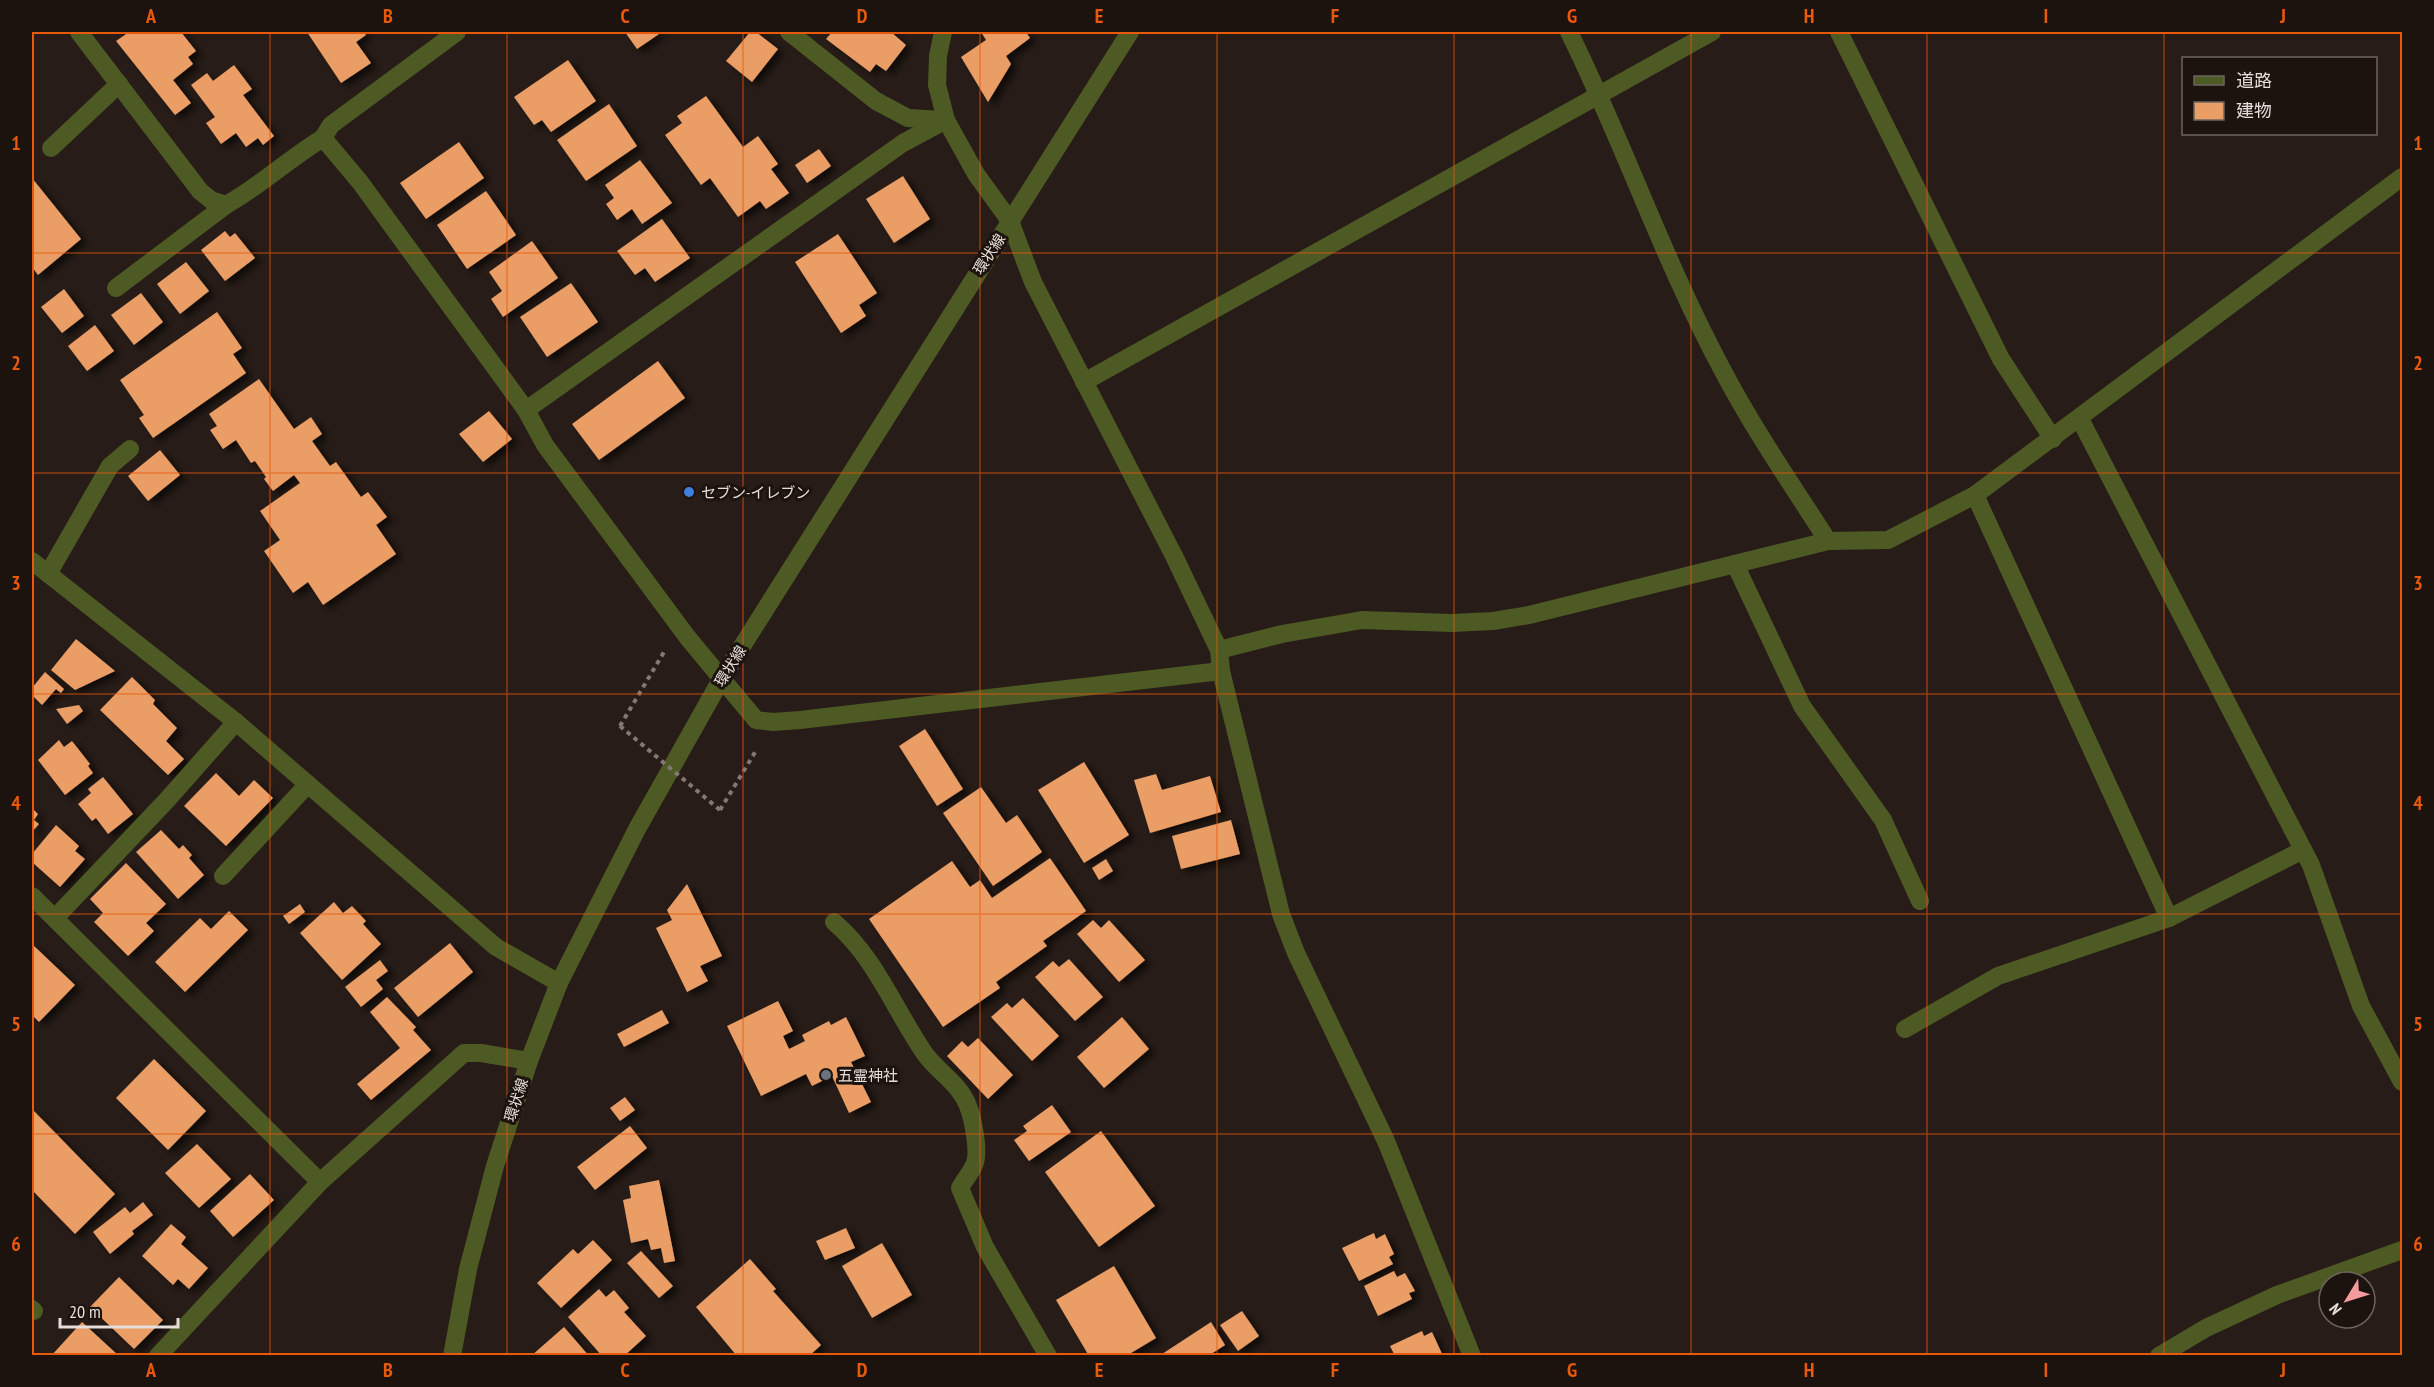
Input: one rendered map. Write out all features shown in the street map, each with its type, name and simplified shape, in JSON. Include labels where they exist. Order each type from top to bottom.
[{"type":"street","points":[[79,32],[200,191],[211,200],[226,205]]},
{"type":"street","points":[[116,288],[226,205],[323,138],[331,125],[457,32]]},
{"type":"street","points":[[789,32],[876,101],[908,118],[946,120]]},
{"type":"street","points":[[943,32],[938,56],[937,85],[946,120],[976,174],[1010,221],[1033,282],[1219,650],[1221,671],[1281,914],[1296,952],[1386,1141],[1472,1356]]},
{"type":"street","name":"環状線","points":[[452,1356],[468,1269],[495,1166],[528,1061],[559,983],[637,829],[722,678],[1130,32]]},
{"type":"street","points":[[1569,32],[1600,95],[1685,294],[1723,371],[1764,442],[1828,541]]},
{"type":"street","points":[[1084,382],[1712,32]]},
{"type":"street","points":[[1839,32],[2001,359],[2053,439]]},
{"type":"street","points":[[51,148],[119,84]]},
{"type":"street","points":[[526,410],[903,143],[946,120]]},
{"type":"street","points":[[323,138],[360,182],[526,410],[545,444],[688,638],[756,720],[773,722],[1221,671]]},
{"type":"street","points":[[1219,650],[1282,634],[1362,620],[1493,621],[1529,615],[1828,541],[1888,540],[1975,495],[2403,177]]},
{"type":"street","points":[[2080,419],[2311,865],[2361,1006],[2403,1082]]},
{"type":"street","points":[[48,574],[110,466],[130,449]]},
{"type":"street","points":[[1975,495],[2169,918]]},
{"type":"street","points":[[32,561],[237,722],[496,947],[559,983]]},
{"type":"street","points":[[1735,564],[1802,706],[1883,820],[1920,901]]},
{"type":"street","points":[[55,918],[237,722]]},
{"type":"street","points":[[223,876],[308,784]]},
{"type":"street","points":[[1905,1029],[1998,976],[2169,918],[2302,850]]},
{"type":"street","points":[[32,896],[320,1182]]},
{"type":"street","points":[[834,922],[849,935],[862,952],[926,1056],[957,1088],[968,1106],[977,1151],[975,1165],[960,1188],[985,1247],[1048,1356]]},
{"type":"street","points":[[158,1356],[320,1182],[464,1053],[481,1053],[528,1061]]},
{"type":"street","points":[[2158,1356],[2206,1328],[2277,1295],[2403,1250]]},
{"type":"path","points":[[663,653],[620,726],[720,810],[760,743]]},
{"type":"building","points":[[129,32],[181,32],[196,51],[188,57],[193,64],[173,80],[191,103],[175,115],[116,41]]},
{"type":"building","points":[[307,32],[364,32],[366,35],[356,42],[371,63],[341,83]]},
{"type":"building","points":[[625,32],[662,32],[637,49]]},
{"type":"building","points":[[750,32],[756,32],[778,49],[752,82],[726,61]]},
{"type":"building","points":[[832,32],[891,32],[906,45],[886,71],[876,64],[870,72],[826,39]]},
{"type":"building","points":[[981,32],[1026,32],[1030,38],[1006,56],[1011,64],[988,102],[961,57],[986,40]]},
{"type":"building","points":[[568,60],[596,101],[551,132],[542,120],[534,125],[514,97]]},
{"type":"building","points":[[234,65],[252,89],[243,95],[274,136],[263,145],[258,138],[246,147],[236,133],[221,144],[206,123],[215,117],[191,85],[207,73],[213,81]]},
{"type":"building","points":[[706,96],[743,147],[758,136],[778,164],[771,169],[789,193],[766,209],[760,201],[738,217],[710,178],[701,185],[665,135],[682,123],[677,116]]},
{"type":"building","points":[[609,104],[637,146],[586,181],[557,140]]},
{"type":"building","points":[[459,142],[484,178],[426,219],[400,183]]},
{"type":"building","points":[[819,149],[831,166],[807,183],[795,165]]},
{"type":"building","points":[[640,160],[672,203],[642,224],[632,209],[617,220],[606,204],[614,198],[605,185]]},
{"type":"building","points":[[903,176],[930,219],[894,243],[866,199]]},
{"type":"building","points":[[32,178],[81,239],[38,275],[32,267]]},
{"type":"building","points":[[486,191],[516,235],[467,269],[437,225]]},
{"type":"building","points":[[662,219],[690,258],[655,282],[645,268],[635,275],[617,251]]},
{"type":"building","points":[[225,231],[230,237],[235,233],[255,258],[225,281],[201,250]]},
{"type":"building","points":[[838,234],[877,293],[859,305],[866,316],[841,333],[795,262]]},
{"type":"building","points":[[532,241],[558,278],[503,317],[491,299],[502,291],[489,272]]},
{"type":"building","points":[[186,262],[209,291],[180,314],[157,284]]},
{"type":"building","points":[[571,283],[598,322],[547,357],[520,317]]},
{"type":"building","points":[[64,289],[84,316],[62,333],[41,307]]},
{"type":"building","points":[[141,293],[163,322],[134,345],[111,315]]},
{"type":"building","points":[[217,312],[242,348],[233,354],[246,373],[153,438],[139,418],[144,415],[120,380]]},
{"type":"building","points":[[95,325],[114,351],[87,371],[68,346]]},
{"type":"building","points":[[658,361],[685,398],[599,460],[572,424]]},
{"type":"building","points":[[259,379],[294,429],[311,417],[322,434],[312,441],[330,466],[336,462],[361,497],[368,492],[387,517],[376,525],[396,554],[323,605],[308,582],[293,593],[264,551],[280,540],[260,511],[300,483],[294,475],[273,491],[255,461],[251,463],[236,440],[223,449],[210,430],[217,426],[209,414]]},
{"type":"building","points":[[489,411],[512,439],[483,462],[459,434]]},
{"type":"building","points":[[160,450],[180,475],[148,501],[128,476]]},
{"type":"building","points":[[76,639],[115,671],[75,690],[51,670]]},
{"type":"building","points":[[45,672],[64,689],[61,693],[56,689],[42,705],[32,695],[32,688]]},
{"type":"building","points":[[132,677],[155,700],[153,704],[177,728],[166,741],[184,759],[168,775],[100,710]]},
{"type":"building","points":[[79,705],[83,711],[67,724],[56,709]]},
{"type":"building","points":[[925,729],[963,789],[937,806],[899,746]]},
{"type":"building","points":[[59,740],[64,747],[72,741],[90,764],[88,766],[93,773],[65,795],[38,760]]},
{"type":"building","points":[[1084,762],[1129,835],[1084,863],[1038,790]]},
{"type":"building","points":[[216,773],[239,796],[254,780],[273,798],[226,846],[184,806]]},
{"type":"building","points":[[1156,774],[1162,790],[1210,776],[1221,812],[1150,833],[1134,780]]},
{"type":"building","points":[[103,777],[133,814],[108,834],[96,818],[92,821],[78,804],[91,793],[88,789]]},
{"type":"building","points":[[981,787],[1006,823],[1017,815],[1042,852],[993,886],[943,813]]},
{"type":"building","points":[[32,808],[38,814],[34,820],[39,824],[32,832]]},
{"type":"building","points":[[1231,820],[1240,854],[1181,869],[1172,836]]},
{"type":"building","points":[[56,825],[79,846],[75,851],[85,859],[60,887],[32,862],[32,854]]},
{"type":"building","points":[[161,830],[179,849],[183,845],[192,855],[189,858],[204,875],[178,899],[136,852]]},
{"type":"building","points":[[1050,858],[1086,911],[1043,941],[1047,946],[996,982],[1000,988],[943,1027],[869,919],[952,861],[970,887],[980,880],[992,898]]},
{"type":"building","points":[[1106,859],[1113,871],[1099,880],[1092,868]]},
{"type":"building","points":[[126,863],[166,904],[146,923],[154,931],[128,956],[94,922],[103,913],[90,899]]},
{"type":"building","points":[[687,884],[722,956],[700,966],[708,981],[687,992],[656,928],[672,920],[667,910]]},
{"type":"building","points":[[334,902],[343,913],[352,906],[366,921],[363,924],[381,944],[342,980],[300,933]]},
{"type":"building","points":[[300,904],[305,912],[289,924],[283,916]]},
{"type":"building","points":[[229,911],[248,930],[185,992],[155,962],[200,918],[211,929]]},
{"type":"building","points":[[1093,920],[1101,928],[1109,920],[1145,960],[1119,982],[1077,934]]},
{"type":"building","points":[[450,943],[473,972],[418,1017],[394,988]]},
{"type":"building","points":[[32,944],[75,985],[39,1022],[32,1015]]},
{"type":"building","points":[[1069,959],[1103,997],[1075,1021],[1035,977],[1053,961],[1059,967]]},
{"type":"building","points":[[380,960],[388,971],[376,980],[383,989],[361,1007],[345,987]]},
{"type":"building","points":[[387,997],[416,1027],[413,1030],[431,1050],[371,1100],[357,1084],[400,1048],[370,1012]]},
{"type":"building","points":[[1023,998],[1059,1036],[1032,1061],[991,1017],[1007,1003],[1012,1008]]},
{"type":"building","points":[[778,1001],[793,1031],[783,1036],[789,1049],[805,1041],[802,1035],[829,1021],[831,1025],[846,1017],[865,1056],[851,1062],[871,1102],[849,1113],[832,1076],[812,1086],[806,1074],[761,1096],[727,1026]]},
{"type":"building","points":[[662,1010],[669,1023],[624,1047],[617,1034]]},
{"type":"building","points":[[1122,1017],[1149,1049],[1104,1088],[1077,1057]]},
{"type":"building","points":[[978,1038],[1013,1075],[988,1099],[947,1056],[962,1041],[968,1047]]},
{"type":"building","points":[[154,1059],[206,1111],[168,1150],[116,1098]]},
{"type":"building","points":[[625,1097],[635,1110],[620,1121],[610,1108]]},
{"type":"building","points":[[1052,1105],[1071,1132],[1029,1161],[1014,1140],[1027,1131],[1023,1126]]},
{"type":"building","points":[[34,1111],[115,1194],[75,1234],[32,1190],[32,1113]]},
{"type":"building","points":[[630,1126],[647,1148],[595,1190],[577,1167]]},
{"type":"building","points":[[1101,1131],[1155,1206],[1099,1247],[1045,1172]]},
{"type":"building","points":[[197,1144],[231,1179],[199,1208],[165,1173]]},
{"type":"building","points":[[250,1174],[274,1200],[233,1237],[210,1211]]},
{"type":"building","points":[[659,1180],[675,1261],[664,1263],[661,1248],[651,1250],[648,1239],[631,1243],[623,1200],[631,1198],[629,1186]]},
{"type":"building","points":[[143,1202],[153,1215],[132,1231],[134,1234],[110,1254],[93,1232],[125,1207],[130,1213]]},
{"type":"building","points":[[171,1224],[186,1237],[181,1244],[208,1268],[189,1289],[178,1279],[173,1285],[142,1256]]},
{"type":"building","points":[[846,1228],[855,1248],[825,1260],[816,1241]]},
{"type":"building","points":[[1374,1233],[1376,1239],[1385,1234],[1394,1254],[1389,1257],[1393,1264],[1359,1281],[1342,1248]]},
{"type":"building","points":[[593,1240],[612,1260],[561,1308],[537,1283],[573,1249],[578,1254]]},
{"type":"building","points":[[882,1243],[912,1295],[872,1318],[842,1266]]},
{"type":"building","points":[[641,1251],[673,1286],[659,1298],[627,1263]]},
{"type":"building","points":[[750,1259],[776,1289],[773,1291],[821,1345],[809,1356],[737,1356],[696,1307]]},
{"type":"building","points":[[1114,1266],[1156,1338],[1126,1356],[1089,1356],[1056,1300]]},
{"type":"building","points":[[1394,1271],[1397,1277],[1405,1273],[1415,1291],[1409,1293],[1412,1299],[1378,1316],[1364,1286]]},
{"type":"building","points":[[119,1277],[163,1320],[134,1349],[90,1307]]},
{"type":"building","points":[[599,1289],[606,1297],[614,1290],[629,1308],[624,1312],[646,1336],[624,1356],[602,1356],[568,1317]]},
{"type":"building","points":[[1242,1311],[1259,1336],[1238,1351],[1220,1325]]},
{"type":"building","points":[[82,1322],[119,1356],[51,1356]]},
{"type":"building","points":[[1211,1322],[1225,1345],[1208,1356],[1159,1356]]},
{"type":"building","points":[[564,1327],[589,1356],[531,1356]]},
{"type":"building","points":[[1422,1331],[1424,1336],[1432,1332],[1443,1356],[1395,1356],[1390,1346]]},
{"type":"place","name":"セブン-イレブン","points":[[689,492]]},
{"type":"place","name":"五霊神社","points":[[826,1075]]}]
